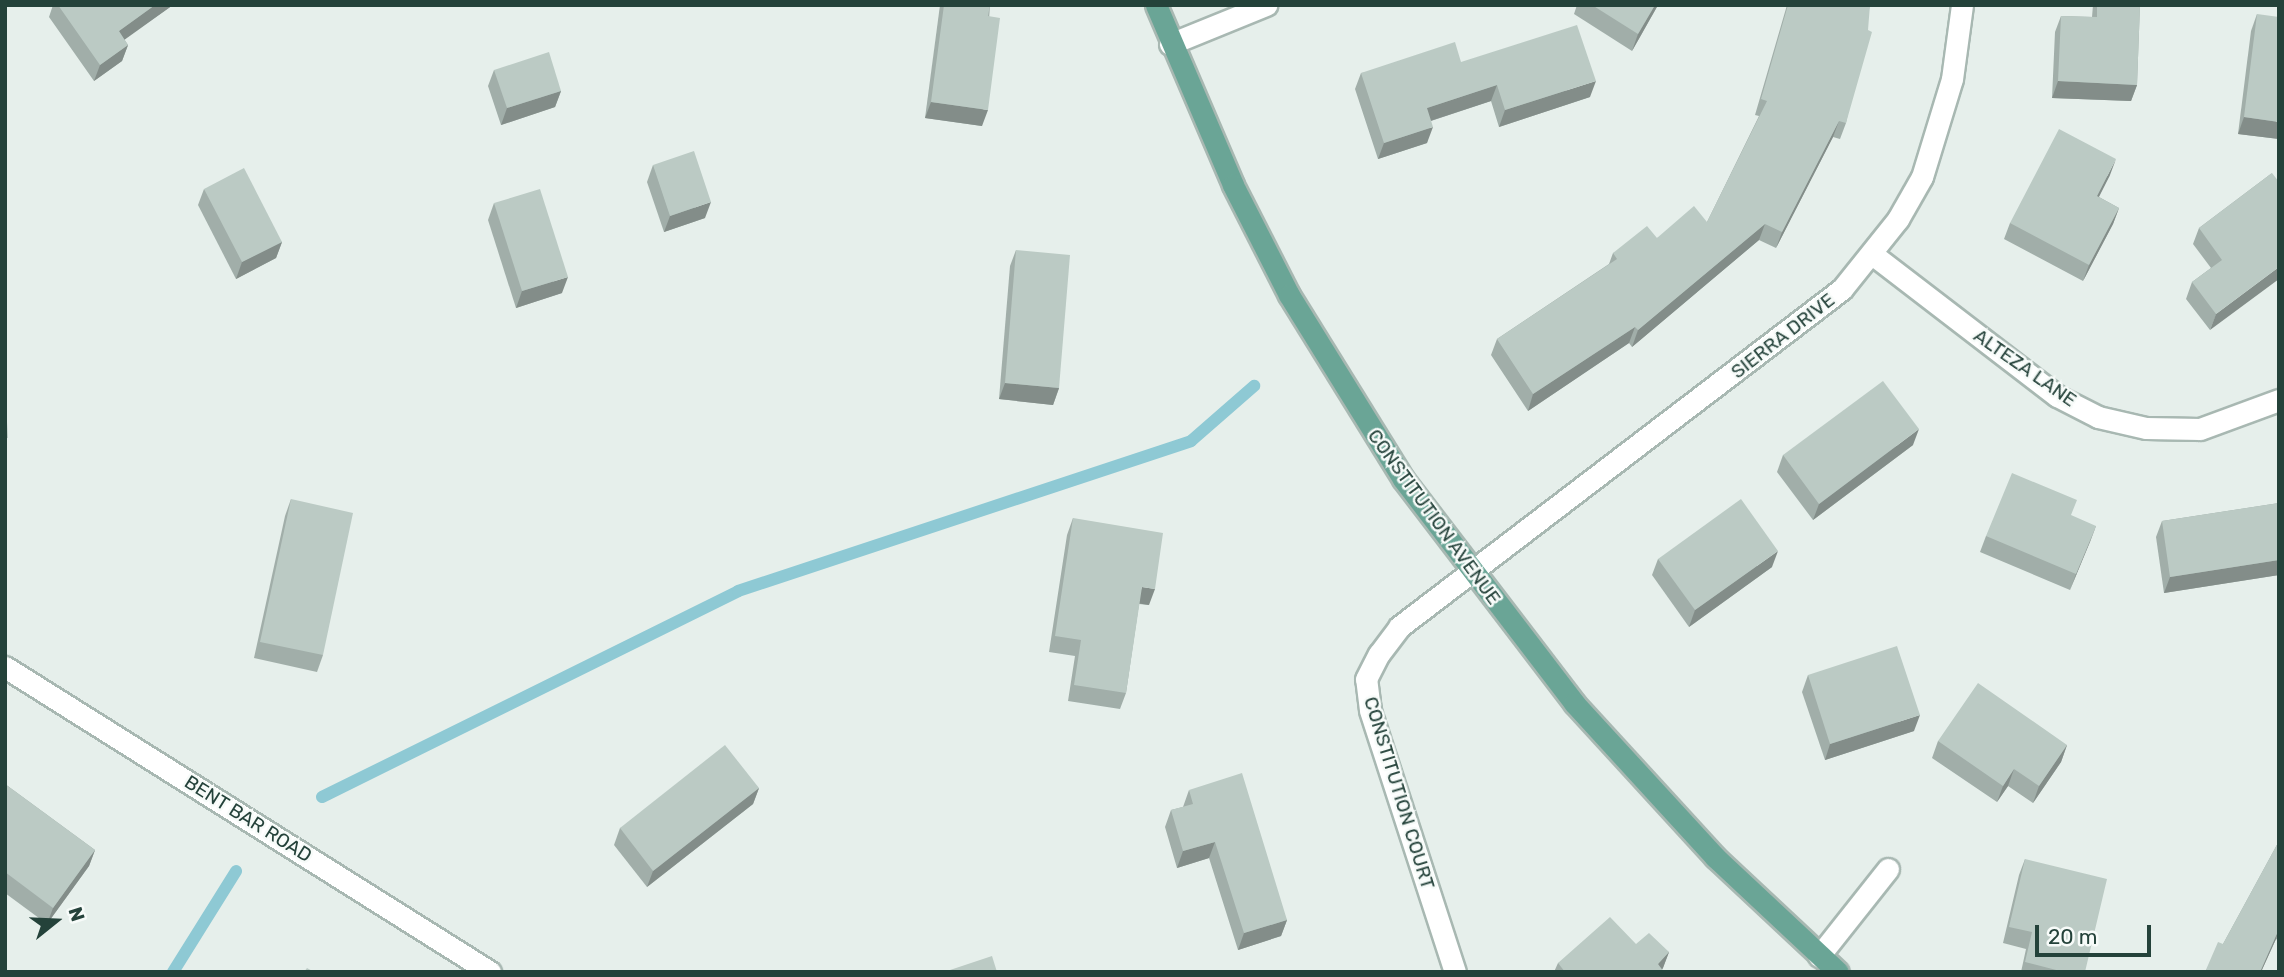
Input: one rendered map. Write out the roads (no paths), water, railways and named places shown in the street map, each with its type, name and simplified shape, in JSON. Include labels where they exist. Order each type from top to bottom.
[{"type":"main road","name":"CONSTITUTION AVENUE","points":[[1156,5],[1170,44],[1233,185],[1296,306],[1402,479],[1473,575],[1574,703],[1634,771],[1715,857],[1838,972]]},
{"type":"street","points":[[1170,44],[1266,5]]},
{"type":"street","name":"SIERRA DRIVE","points":[[1473,575],[1807,320],[1842,289],[1872,254],[1922,177],[1952,79],[1962,5]]},
{"type":"street","name":"ALTEZA LANE","points":[[1872,254],[2057,396],[2098,417],[2146,428],[2200,429],[2279,400]]},
{"type":"street","name":"CONSTITUTION COURT","points":[[1455,972],[1370,710],[1366,679],[1399,627],[1473,575]]},
{"type":"street","name":"BENT BAR ROAD","points":[[5,667],[491,972]]},
{"type":"street","points":[[1819,956],[1888,869]]},
{"type":"waterway","points":[[322,797],[738,591],[1191,441],[1254,386]]},
{"type":"waterway","points":[[173,972],[236,871]]}]
